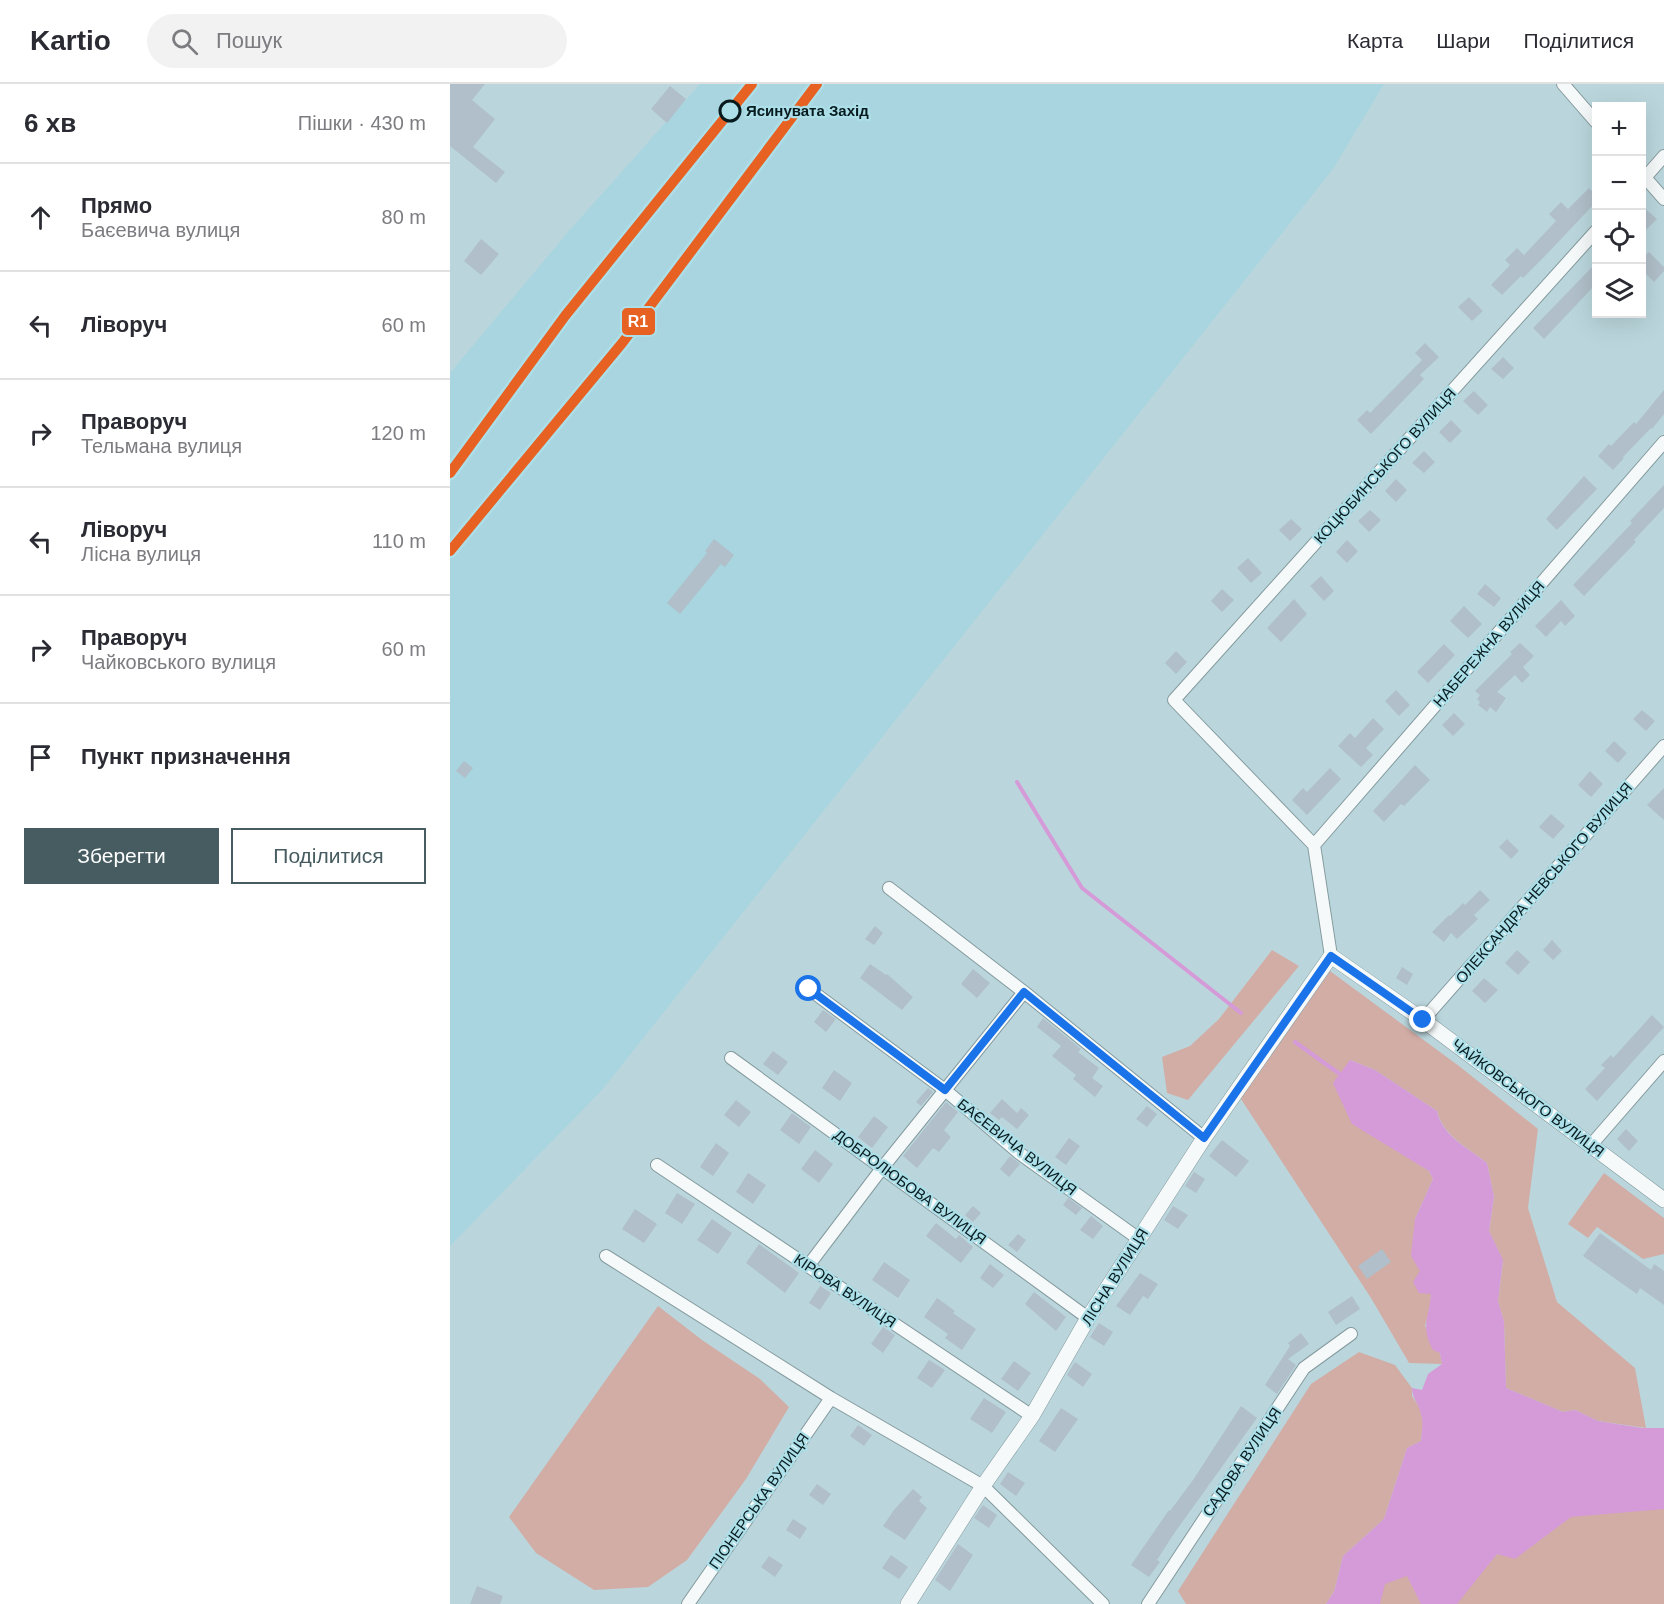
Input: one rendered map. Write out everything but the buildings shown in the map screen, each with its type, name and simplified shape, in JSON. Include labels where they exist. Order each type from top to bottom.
[{"type":"street","points":[[1563,84],[1592,117]]},
{"type":"street","points":[[1646,174],[1664,156]]},
{"type":"street","points":[[1646,182],[1664,199]]},
{"type":"street","name":"КОЦЮБИНСЬКОГО ВУЛИЦЯ","points":[[1314,845],[1174,700],[1592,235]]},
{"type":"street","name":"НАБЕРЕЖНА ВУЛИЦЯ","points":[[1314,845],[1664,442]]},
{"type":"street","name":"ОЛЕКСАНДРА НЕВСЬКОГО ВУЛИЦЯ","points":[[1423,1020],[1664,746]]},
{"type":"street","points":[[1314,845],[1331,956]]},
{"type":"street","points":[[889,888],[1024,992],[1204,1138]]},
{"type":"street","name":"ЧАЙКОВСЬКОГО ВУЛИЦЯ","points":[[1331,956],[1423,1020],[1664,1200]]},
{"type":"street","name":"ЛІСНА ВУЛИЦЯ","points":[[908,1604],[983,1486],[1032,1416],[1088,1318],[1204,1138],[1331,956]]},
{"type":"street","name":"БАЄЕВИЧА ВУЛИЦЯ","points":[[809,989],[945,1090],[1019,1154],[1139,1239]]},
{"type":"street","points":[[808,1266],[883,1167],[1024,992]]},
{"type":"street","name":"ДОБРОЛЮБОВА ВУЛИЦЯ","points":[[731,1058],[1088,1318]]},
{"type":"street","points":[[1591,1145],[1664,1061]]},
{"type":"street","name":"КІРОВА ВУЛИЦЯ","points":[[657,1165],[1032,1416]]},
{"type":"street","points":[[606,1256],[831,1398],[983,1486],[1103,1604]]},
{"type":"street","name":"САДОВА ВУЛИЦЯ","points":[[1148,1604],[1304,1368],[1351,1334]]},
{"type":"street","name":"ПІОНЕРСЬКА ВУЛИЦЯ","points":[[688,1604],[831,1398]]},
{"type":"shaded area","points":[[700,84],[1384,84],[1333,169],[602,1090],[450,1246],[450,373],[568,232]]},
{"type":"shaded area","points":[[1272,950],[1299,966],[1188,1100],[1167,1093],[1162,1057],[1190,1046],[1219,1019]]},
{"type":"shaded area","points":[[1330,971],[1459,1066],[1538,1129],[1528,1208],[1557,1302],[1635,1368],[1646,1428],[1598,1421],[1575,1410],[1563,1412],[1506,1388],[1504,1322],[1498,1301],[1503,1261],[1489,1231],[1494,1197],[1487,1163],[1450,1134],[1440,1120],[1437,1111],[1375,1070],[1350,1060],[1395,1149],[1429,1171],[1433,1179],[1415,1219],[1421,1271],[1431,1294],[1430,1311],[1425,1326],[1440,1353],[1442,1364],[1409,1363],[1371,1298],[1237,1093]]},
{"type":"shaded area","points":[[1350,1060],[1375,1070],[1437,1111],[1444,1128],[1464,1147],[1487,1163],[1494,1197],[1489,1231],[1503,1260],[1498,1301],[1504,1322],[1506,1388],[1563,1412],[1575,1410],[1598,1421],[1642,1428],[1664,1428],[1664,1509],[1571,1517],[1515,1559],[1497,1554],[1457,1604],[1421,1604],[1407,1576],[1385,1584],[1380,1604],[1326,1604],[1334,1592],[1343,1556],[1384,1519],[1407,1448],[1421,1441],[1422,1418],[1412,1388],[1422,1390],[1428,1374],[1442,1364],[1440,1353],[1433,1350],[1427,1335],[1426,1322],[1431,1294],[1419,1293],[1413,1282],[1420,1271],[1411,1256],[1415,1219],[1433,1179],[1429,1171],[1352,1124],[1333,1083]]},
{"type":"shaded area","points":[[1604,1173],[1664,1218],[1664,1254],[1643,1259],[1597,1227],[1588,1238],[1568,1224]]},
{"type":"shaded area","points":[[658,1306],[702,1340],[760,1379],[789,1407],[746,1479],[687,1560],[648,1587],[594,1590],[536,1553],[509,1517]]},
{"type":"shaded area","points":[[1359,1352],[1395,1365],[1412,1388],[1412,1396],[1420,1408],[1423,1422],[1421,1441],[1407,1448],[1384,1519],[1343,1556],[1334,1592],[1326,1604],[1186,1604],[1178,1591],[1311,1384]]},
{"type":"shaded area","points":[[1664,1498],[1664,1604],[1348,1604],[1395,1546]]},
{"type":"waterway","points":[[1017,782],[1082,888],[1241,1013]]},
{"type":"waterway","points":[[1295,1042],[1344,1077]]},
{"type":"transit line","name":"R1","points":[[450,473],[565,316],[752,84]]},
{"type":"transit line","name":"R1","points":[[450,551],[623,342],[817,84]]},
{"type":"place","name":"Ясинувата Захід","points":[[730,111]]},
{"type":"route","points":[[809,989],[945,1090],[1024,992],[1204,1138],[1331,956],[1423,1020]]}]
